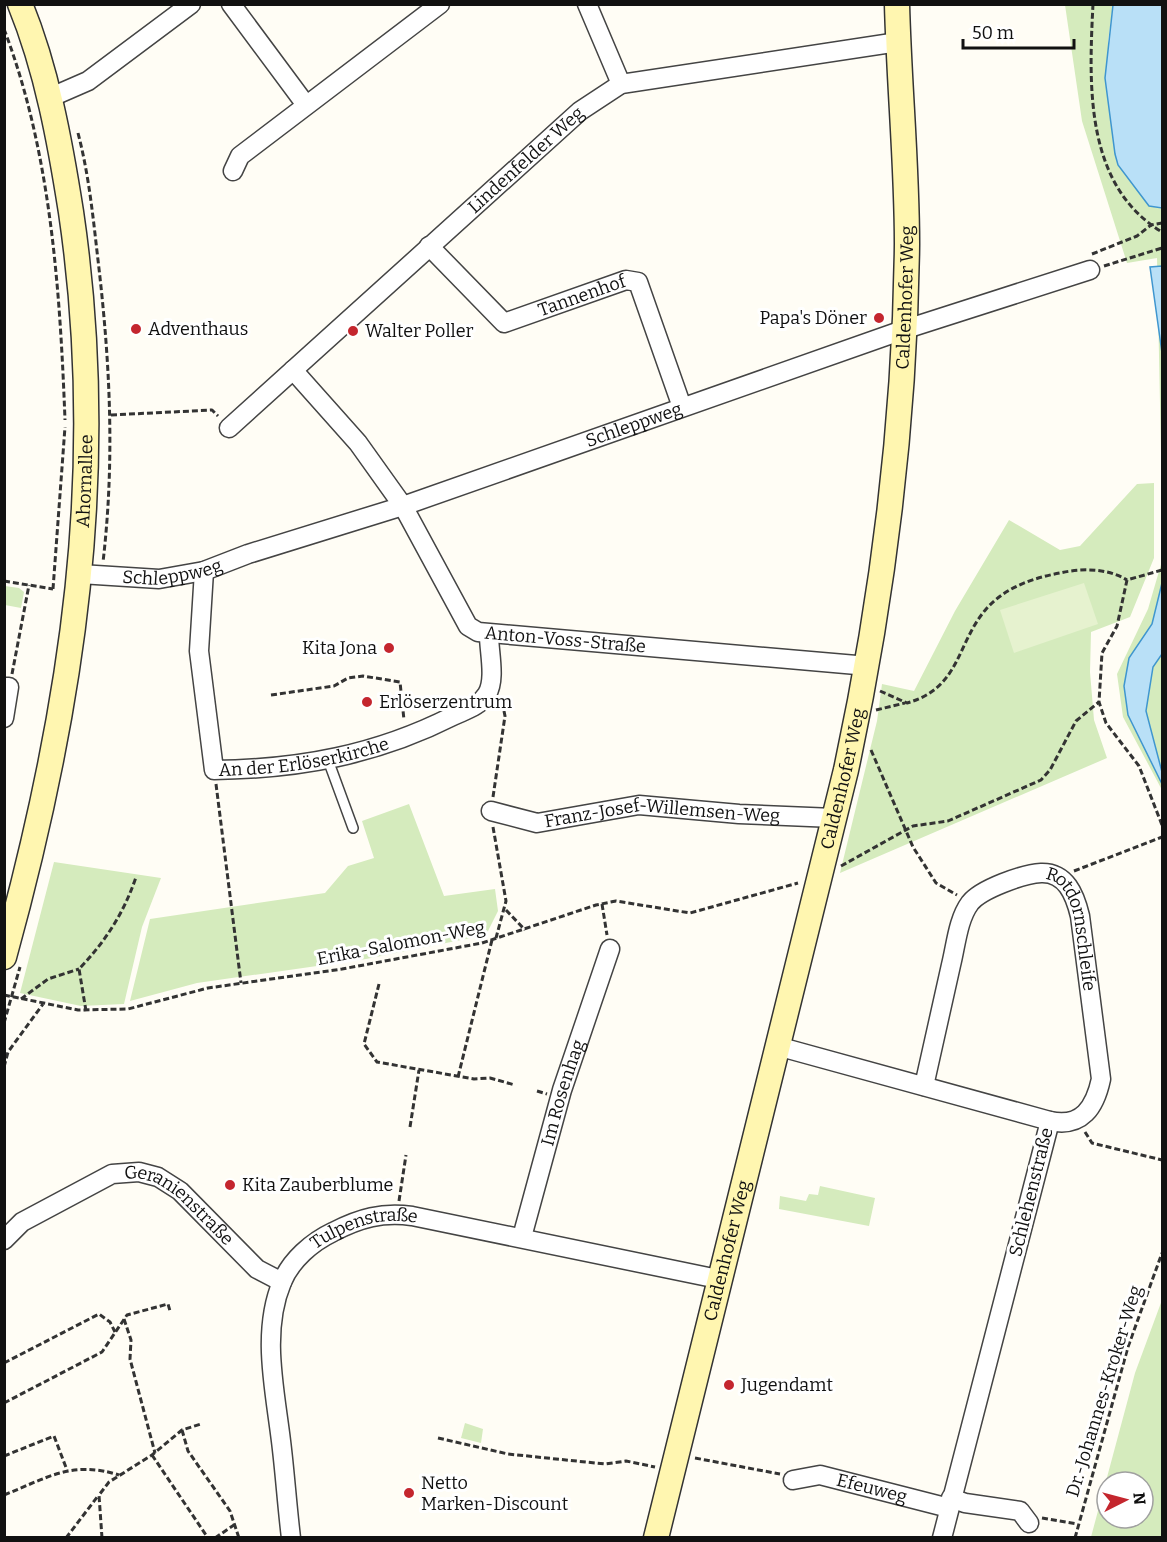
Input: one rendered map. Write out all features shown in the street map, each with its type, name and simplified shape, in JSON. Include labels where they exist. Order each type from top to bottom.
[{"type":"street","name":"Ahornallee","points":[[4,957],[40,816],[65,686],[79,583],[88,470],[84,334],[73,230],[49,98],[20,4]]},
{"type":"street","points":[[49,98],[88,81],[191,4]]},
{"type":"street","points":[[231,4],[306,105]]},
{"type":"street","points":[[233,171],[240,156],[440,4]]},
{"type":"street","points":[[587,4],[621,84]]},
{"type":"street","name":"Caldenhofer Weg","points":[[656,1538],[718,1279],[834,818],[866,676],[889,523],[903,330],[907,242],[897,4]]},
{"type":"street","name":"Lindenfelder Weg","points":[[229,428],[580,111],[621,84],[898,42]]},
{"type":"street","name":"Tannenhof","points":[[429,246],[504,323],[626,280],[638,282],[682,408]]},
{"type":"street","name":"Schleppweg","points":[[79,583],[159,579],[204,571],[248,554],[403,506],[903,330],[1090,270]]},
{"type":"street","name":"Anton-Voss-Straße","points":[[293,370],[358,443],[403,506],[468,626],[489,635],[866,676]]},
{"type":"street","name":"An der Erlöserkirche","points":[[204,571],[200,651],[214,770],[269,770],[328,760],[406,737],[467,710],[480,702],[487,694],[491,680],[489,635]]},
{"type":"street","points":[[4,718],[7,687]]},
{"type":"street","name":"Franz-Josef-Willemsen-Weg","points":[[491,811],[537,823],[639,806],[739,814],[834,818]]},
{"type":"street","name":"Rotdornschleife","points":[[970,902],[992,889],[1029,875],[1048,873],[1064,880],[1077,904],[1101,1064],[1101,1079],[1096,1095],[1078,1121]]},
{"type":"street","points":[[924,1086],[959,929],[970,902]]},
{"type":"street","name":"Im Rosenhag","points":[[522,1237],[562,1090],[610,949]]},
{"type":"street","name":"Schlehenstraße","points":[[777,1046],[1050,1120],[942,1538]]},
{"type":"street","points":[[1050,1120],[1066,1123],[1078,1121]]},
{"type":"street","name":"Geranienstraße","points":[[4,1240],[22,1222],[112,1174],[139,1172],[158,1177],[180,1191],[257,1269],[282,1282]]},
{"type":"street","name":"Tulpenstraße","points":[[291,1538],[272,1348],[274,1314],[282,1282],[296,1260],[328,1234],[354,1221],[375,1215],[397,1214],[522,1237],[718,1279]]},
{"type":"street","name":"Efeuweg","points":[[793,1480],[820,1475],[950,1503],[1020,1511],[1029,1522]]},
{"type":"lane","points":[[328,760],[353,828]]},
{"type":"path","points":[[1093,4],[1092,90],[1101,149],[1120,192],[1151,225],[1162,232]]},
{"type":"path","points":[[5,31],[21,78],[37,152],[46,201],[62,334],[65,422],[53,589]]},
{"type":"path","points":[[1162,223],[1151,225],[1137,237],[1088,256],[1090,270],[1162,248]]},
{"type":"path","points":[[111,415],[212,410],[229,428]]},
{"type":"path","points":[[872,712],[927,695],[949,677],[987,608],[1012,588],[1048,575],[1075,570],[1109,572],[1127,580],[1161,570]]},
{"type":"path","points":[[1127,580],[1117,626],[1102,653],[1099,702],[1106,723],[1140,766],[1162,825]]},
{"type":"path","points":[[4,581],[53,589],[79,583]]},
{"type":"path","points":[[7,687],[29,585]]},
{"type":"path","points":[[271,695],[320,686],[334,686],[348,678],[363,676],[400,682],[406,737]]},
{"type":"path","points":[[866,676],[875,688],[907,703]]},
{"type":"path","points":[[832,871],[913,826],[948,821],[1041,780],[1050,770],[1076,721],[1099,702]]},
{"type":"path","points":[[867,743],[904,830],[936,883],[970,902]]},
{"type":"path","points":[[214,770],[241,983]]},
{"type":"path","points":[[1064,880],[1078,868],[1162,837]]},
{"type":"path","points":[[21,999],[48,979],[79,969],[102,945],[116,923],[136,878]]},
{"type":"path","name":"Erika-Salomon-Weg","points":[[4,995],[86,1011],[128,1009],[187,992],[342,969],[492,940],[602,904],[629,902],[690,913],[797,883]]},
{"type":"path","points":[[602,904],[610,949]]},
{"type":"path","points":[[505,910],[525,930]]},
{"type":"path","points":[[458,1077],[492,940]]},
{"type":"path","points":[[79,969],[86,1011]]},
{"type":"path","points":[[379,984],[364,1044],[377,1062],[458,1077],[482,1080],[490,1078],[515,1085]]},
{"type":"path","points":[[4,1067],[8,1052],[43,1004]]},
{"type":"path","points":[[410,1126],[419,1070]]},
{"type":"path","points":[[1078,1121],[1092,1143],[1162,1160]]},
{"type":"path","points":[[397,1214],[406,1155]]},
{"type":"path","name":"Dr.-Johannes-Kroker-Weg","points":[[1075,1538],[1128,1347],[1162,1253]]},
{"type":"path","points":[[4,1403],[97,1354],[107,1346],[128,1315],[168,1304],[170,1311]]},
{"type":"path","points":[[4,1363],[99,1314],[110,1322],[115,1332]]},
{"type":"path","points":[[124,1318],[131,1340],[130,1359],[154,1454],[208,1538]]},
{"type":"path","points":[[66,1538],[109,1482],[154,1454],[182,1430],[201,1424]]},
{"type":"path","points":[[182,1430],[188,1451],[230,1511],[239,1538]]},
{"type":"path","points":[[4,1456],[54,1436],[67,1470]]},
{"type":"path","points":[[438,1438],[508,1454],[605,1464],[626,1461],[674,1463],[782,1474],[793,1480]]},
{"type":"path","points":[[4,1495],[67,1470],[100,1469],[119,1475]]},
{"type":"path","points":[[99,1496],[102,1538]]},
{"type":"path","points":[[1029,1522],[1044,1517],[1078,1524]]},
{"type":"path","points":[[215,1538],[234,1525]]},
{"type":"green space","points":[[1065,5],[1113,5],[1108,41],[1149,206],[1162,208],[1162,502],[1157,258],[1127,263],[1082,121]]},
{"type":"green space","points":[[1154,483],[1154,558],[1130,617],[1091,632],[1090,672],[1094,720],[1107,758],[840,873],[877,721],[882,684],[914,691],[955,611],[1009,520],[1060,550],[1080,546],[1137,484]]},
{"type":"green space","points":[[1162,561],[1162,790],[1123,717],[1117,674],[1148,609]]},
{"type":"green space","points":[[1084,583],[1098,624],[1014,653],[1000,610]]},
{"type":"green space","points":[[5,586],[19,588],[24,592],[21,608],[5,605]]},
{"type":"green space","points":[[409,804],[444,896],[495,889],[498,911],[486,935],[366,959],[197,983],[130,1001],[150,919],[325,893],[348,866],[374,858],[362,821]]},
{"type":"green space","points":[[54,862],[161,878],[142,927],[124,1004],[81,1006],[20,993]]},
{"type":"green space","points":[[820,1186],[875,1198],[869,1226],[779,1209],[780,1196],[806,1201],[809,1194],[818,1195]]},
{"type":"green space","points":[[1162,1300],[1162,1537],[1091,1537],[1095,1522],[1095,1530],[1155,1530],[1155,1470],[1109,1470],[1135,1373]]},
{"type":"green space","points":[[465,1423],[483,1429],[481,1443],[461,1438]]},
{"type":"water","points":[[1113,5],[1162,5],[1162,208],[1149,206],[1118,165],[1115,154],[1105,78]]},
{"type":"water","points":[[1162,266],[1162,353],[1150,267]]},
{"type":"water","points":[[1162,583],[1162,654],[1153,667],[1146,711],[1162,772],[1162,784],[1128,715],[1124,686],[1129,658],[1152,624]]},
{"type":"place","name":"Papa's Döner","points":[[879,318]]},
{"type":"place","name":"Adventhaus","points":[[136,329]]},
{"type":"place","name":"Walter Poller","points":[[353,331]]},
{"type":"place","name":"Kita Jona","points":[[389,648]]},
{"type":"place","name":"Erlöserzentrum","points":[[367,702]]},
{"type":"place","name":"Kita Zauberblume","points":[[230,1185]]},
{"type":"place","name":"Jugendamt","points":[[729,1385]]},
{"type":"place","name":"Netto Marken-Discount","points":[[409,1493]]}]
